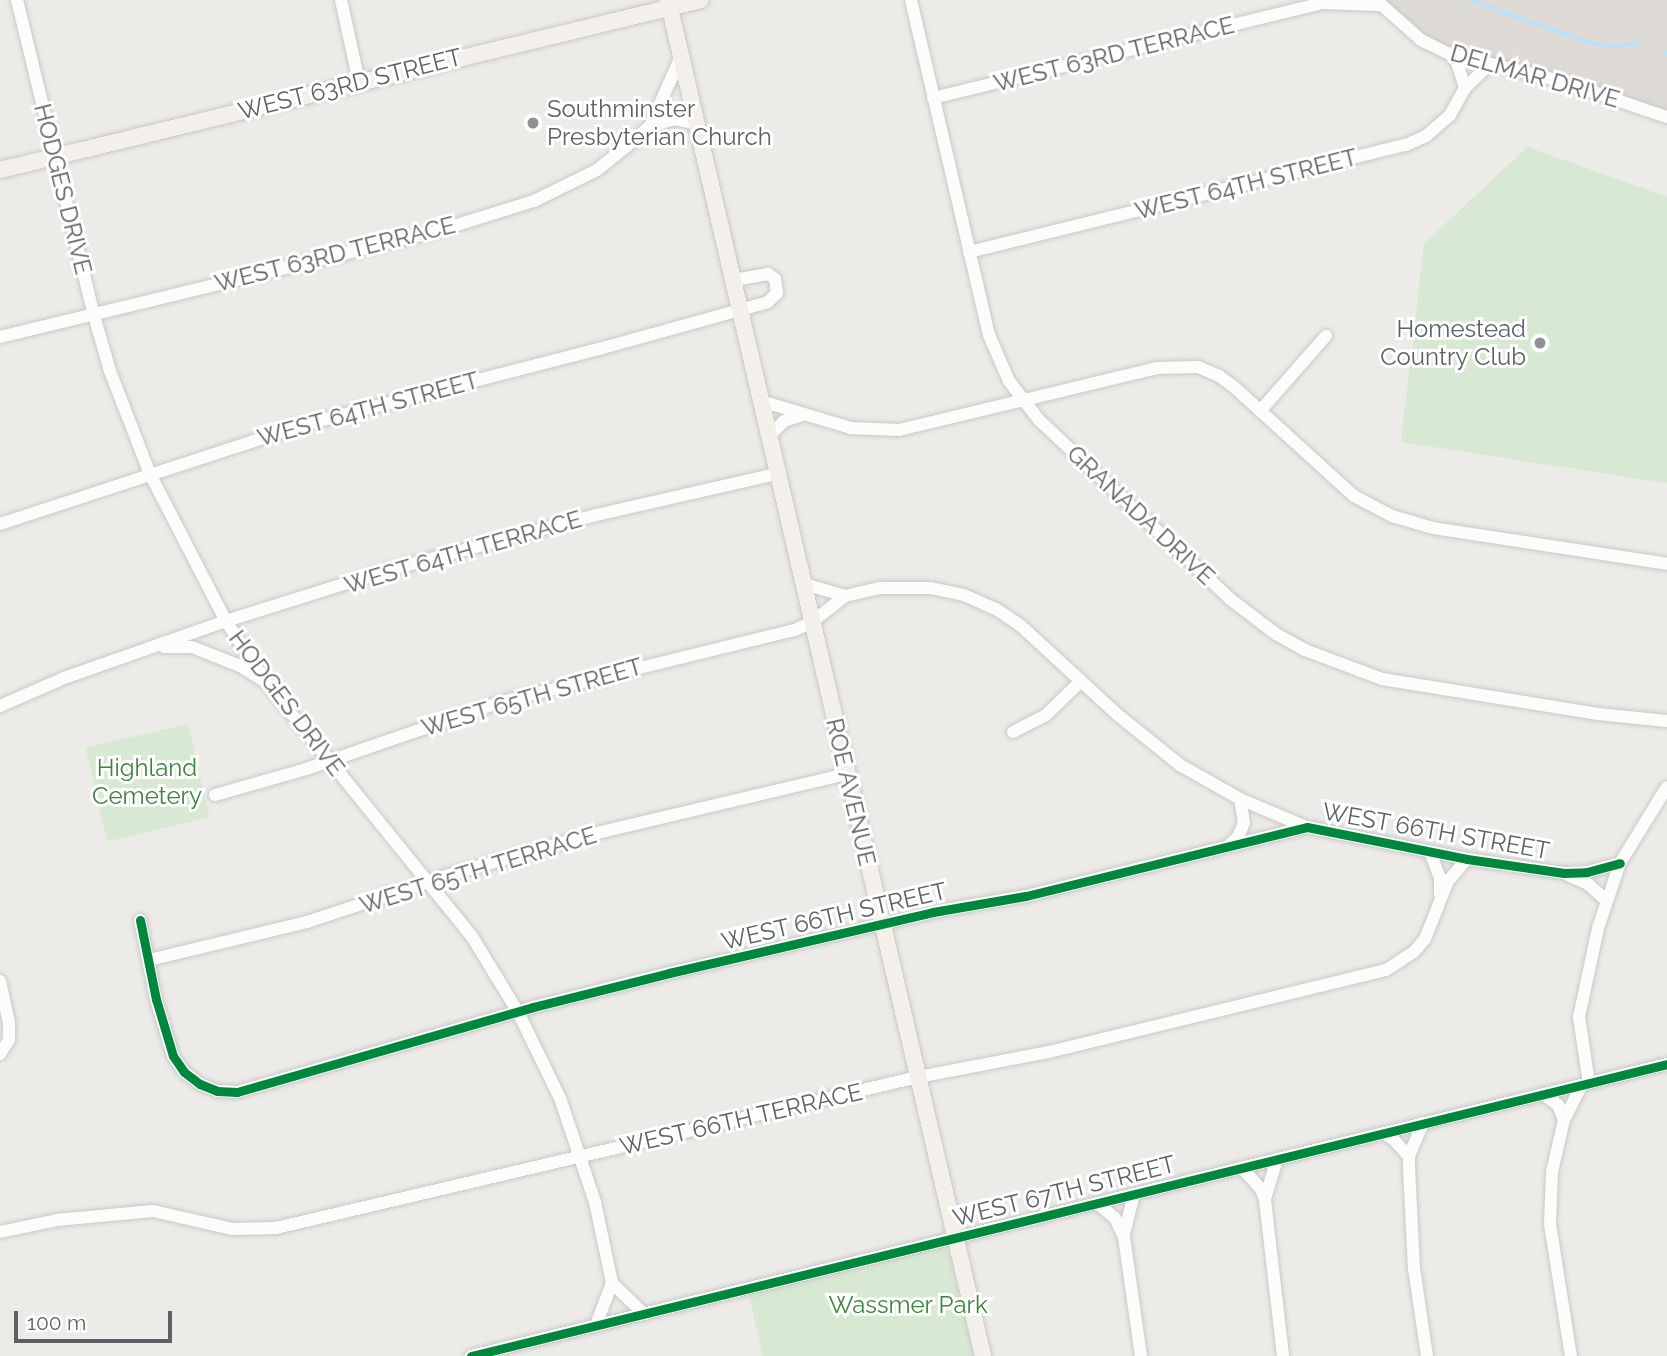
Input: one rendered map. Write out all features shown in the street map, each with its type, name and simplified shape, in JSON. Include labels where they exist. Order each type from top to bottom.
[{"type":"main road","name":"WEST 63RD STREET","points":[[0,170],[668,4],[701,0]]},
{"type":"main road","name":"ROE AVENUE","points":[[668,4],[983,1356]]},
{"type":"street","name":"HODGES DRIVE","points":[[17,0],[93,312],[122,406],[150,474],[226,621],[264,681],[471,935],[519,1012],[560,1098],[581,1156],[595,1202],[612,1283]]},
{"type":"street","points":[[341,0],[359,82]]},
{"type":"street","name":"GRANADA DRIVE","points":[[911,0],[989,335],[1005,373],[1040,420],[1230,598],[1276,634],[1305,650],[1382,678],[1666,722]]},
{"type":"street","name":"WEST 63RD TERRACE","points":[[933,97],[1325,1],[1377,2]]},
{"type":"street","name":"DELMAR DRIVE","points":[[1377,2],[1421,40],[1450,54],[1560,80],[1667,117]]},
{"type":"street","points":[[1450,54],[1457,63],[1465,88]]},
{"type":"street","name":"WEST 63RD TERRACE","points":[[0,337],[93,312],[431,233],[534,201],[597,170],[650,125],[680,59]]},
{"type":"street","name":"WEST 64TH STREET","points":[[969,252],[1406,145],[1426,136],[1450,115],[1465,88],[1490,64]]},
{"type":"street","points":[[650,125],[674,119],[695,123]]},
{"type":"street","points":[[733,280],[764,273],[772,276],[777,284],[775,298],[740,309]]},
{"type":"street","name":"WEST 64TH STREET","points":[[0,524],[150,474],[397,399],[599,349],[740,309]]},
{"type":"street","points":[[1260,411],[1326,336]]},
{"type":"street","points":[[761,401],[851,428],[899,430],[1157,368],[1184,365],[1219,376],[1354,496],[1392,516],[1433,528],[1667,564]]},
{"type":"street","points":[[769,436],[784,421],[803,415]]},
{"type":"street","name":"WEST 64TH TERRACE","points":[[0,706],[41,687],[226,621],[497,540],[777,474]]},
{"type":"street","name":"WEST 65TH STREET","points":[[804,584],[845,596]]},
{"type":"street","name":"WEST 65TH STREET","points":[[215,795],[329,762],[501,702],[795,630],[812,622],[845,596],[881,588],[914,586],[964,595],[996,609],[1020,625],[1172,759],[1240,799],[1307,827]]},
{"type":"street","name":"WEST 64TH TERRACE","points":[[153,647],[192,648],[240,666],[264,681]]},
{"type":"street","points":[[1013,732],[1046,715],[1081,681]]},
{"type":"street","name":"WEST 65TH TERRACE","points":[[149,960],[307,922],[429,881],[597,833],[847,775]]},
{"type":"street","points":[[1572,1356],[1553,1251],[1549,1204],[1552,1172],[1564,1120],[1585,1084],[1579,1017],[1582,989],[1620,863],[1667,787]]},
{"type":"street","points":[[1227,846],[1238,837],[1244,823],[1240,799]]},
{"type":"street","name":"WEST 66TH STREET","points":[[149,960],[173,1056],[192,1079],[218,1091],[251,1089],[519,1012],[882,924],[1027,896],[1307,827],[1467,859],[1564,873],[1587,872],[1620,863]]},
{"type":"street","name":"WEST 66TH TERRACE","points":[[1430,852],[1440,878],[1440,898]]},
{"type":"street","name":"WEST 66TH TERRACE","points":[[0,1232],[57,1220],[153,1211],[233,1229],[276,1228],[918,1077],[1049,1052],[1386,970],[1414,952],[1425,939],[1448,881],[1467,859]]},
{"type":"street","points":[[1564,873],[1588,884],[1607,901]]},
{"type":"street","points":[[140,920],[149,960]]},
{"type":"street","points":[[0,983],[9,1023],[9,1040],[0,1054]]},
{"type":"street","name":"WEST 67TH STREET","points":[[471,1356],[1667,1064]]},
{"type":"street","points":[[1543,1094],[1558,1105],[1564,1120]]},
{"type":"street","points":[[1423,1123],[1409,1156],[1414,1268],[1427,1356]]},
{"type":"street","points":[[1383,1133],[1393,1139],[1409,1156]]},
{"type":"street","points":[[1265,1200],[1277,1159]]},
{"type":"street","points":[[1242,1168],[1261,1189],[1265,1200],[1283,1356]]},
{"type":"street","points":[[1124,1237],[1134,1194]]},
{"type":"street","points":[[1097,1203],[1115,1218],[1124,1237],[1141,1356]]},
{"type":"street","points":[[596,1325],[612,1283],[644,1314]]},
{"type":"shaded area","points":[[1381,0],[1667,0],[1667,111],[1444,48],[1420,36]]},
{"type":"green space","name":"Homestead Country Club","points":[[1527,147],[1667,197],[1667,483],[1401,442],[1424,244]]},
{"type":"green space","name":"Highland Cemetery","points":[[188,724],[210,818],[107,841],[86,748]]},
{"type":"green space","name":"Wassmer Park","points":[[940,1246],[949,1252],[974,1356],[763,1356],[748,1292]]},
{"type":"waterway","points":[[1470,0],[1587,42],[1614,47],[1641,42]]},
{"type":"cycle path","points":[[140,920],[156,999],[173,1056],[184,1072],[200,1084],[217,1091],[237,1092],[533,1007],[669,973],[933,912],[1026,896],[1307,827],[1467,859],[1564,873],[1587,872],[1620,863]]},
{"type":"cycle path","points":[[471,1356],[1667,1064]]},
{"type":"place","name":"Southminster Presbyterian Church","points":[[533,123]]},
{"type":"place","name":"Homestead Country Club","points":[[1540,343]]}]
